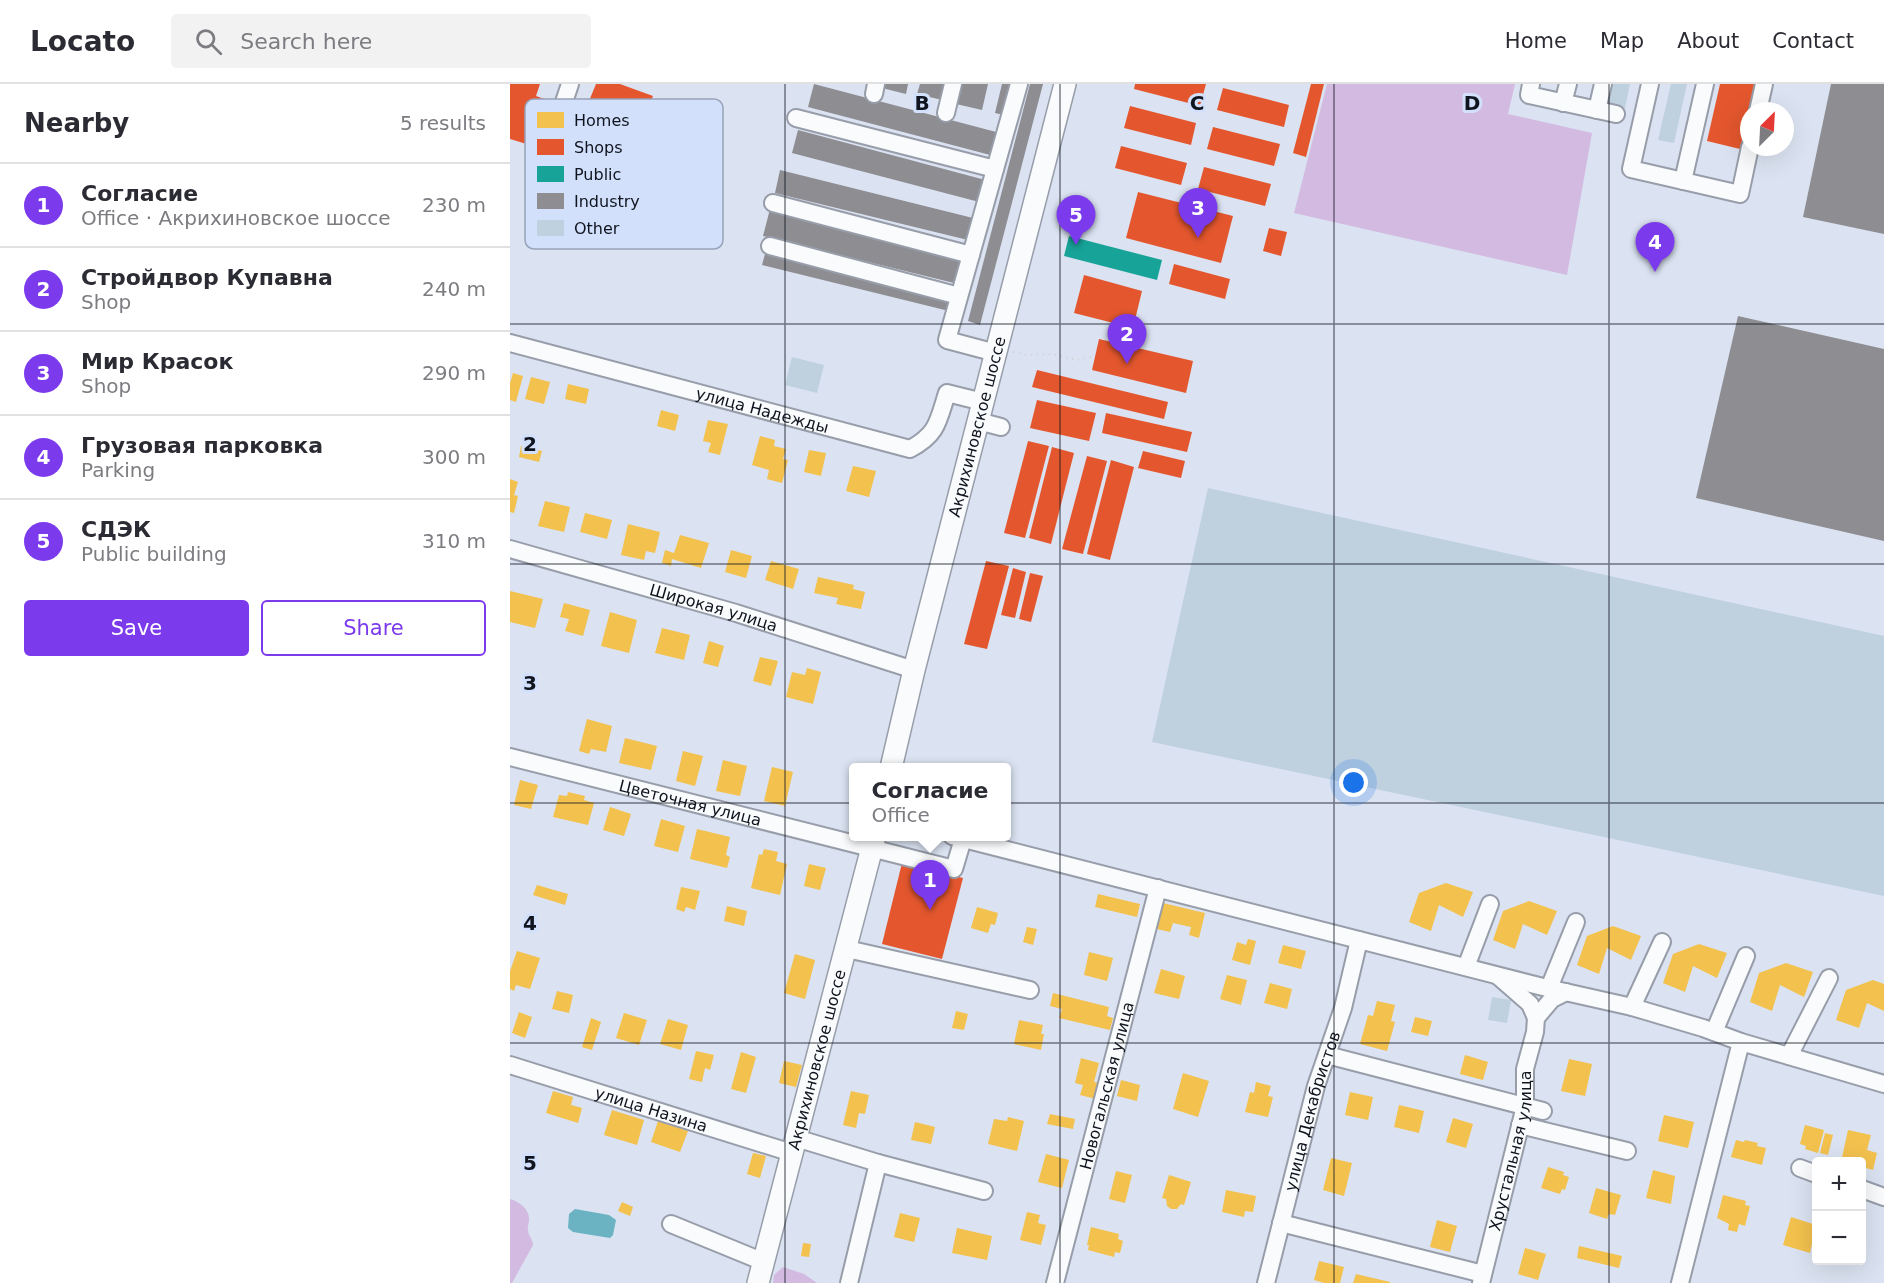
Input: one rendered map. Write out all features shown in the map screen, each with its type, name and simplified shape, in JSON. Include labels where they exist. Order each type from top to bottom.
[{"type":"main road","name":"Акрихиновское шоссе","points":[[892,763],[980,411],[1003,352],[1065,84]]},
{"type":"main road","name":"Акрихиновское шоссе","points":[[758,1283],[873,843]]},
{"type":"street","points":[[565,99],[570,84]]},
{"type":"street","points":[[946,113],[953,84]]},
{"type":"street","points":[[1003,352],[947,340],[1019,84]]},
{"type":"street","points":[[1532,84],[1529,95],[1616,114]]},
{"type":"street","points":[[1563,103],[1568,84]]},
{"type":"street","points":[[1597,110],[1603,84]]},
{"type":"street","points":[[1650,84],[1631,169],[1740,194],[1748,156]]},
{"type":"street","points":[[1683,181],[1705,84]]},
{"type":"street","points":[[1760,102],[1764,84]]},
{"type":"street","points":[[796,118],[995,169]]},
{"type":"street","points":[[774,203],[971,255]]},
{"type":"street","points":[[770,246],[959,296]]},
{"type":"street","name":"улица Надежды","points":[[510,343],[910,449],[926,441],[936,428],[947,393],[980,411]]},
{"type":"street","points":[[980,411],[1001,427]]},
{"type":"street","name":"Широкая улица","points":[[510,549],[748,616],[914,670]]},
{"type":"street","name":"Цветочная улица","points":[[510,757],[849,837]]},
{"type":"street","name":"Цветочная улица","points":[[873,843],[954,869],[957,841]]},
{"type":"street","points":[[969,841],[1632,1007],[1789,1056],[1883,1080]]},
{"type":"street","name":"Новогальская улица","points":[[1055,1283],[1158,888]]},
{"type":"street","points":[[1466,967],[1490,904]]},
{"type":"street","points":[[1549,988],[1576,922]]},
{"type":"street","name":"улица Декабристов","points":[[1266,1283],[1316,1086],[1343,1008],[1359,940]]},
{"type":"street","points":[[1632,1007],[1662,942]]},
{"type":"street","points":[[846,949],[1030,990]]},
{"type":"street","points":[[1714,1032],[1746,956]]},
{"type":"street","points":[[1498,975],[1530,1004],[1536,1018]]},
{"type":"street","points":[[1789,1056],[1829,978]]},
{"type":"street","points":[[1536,1018],[1542,1008],[1552,999],[1566,992]]},
{"type":"street","name":"Хрустальная улица","points":[[1482,1279],[1525,1106],[1525,1069],[1535,1032],[1536,1018]]},
{"type":"street","points":[[1680,1283],[1741,1042]]},
{"type":"street","points":[[1327,1055],[1543,1111]]},
{"type":"street","name":"улица Назина","points":[[510,1065],[794,1146],[878,1163],[984,1191]]},
{"type":"street","points":[[1520,1125],[1627,1151]]},
{"type":"street","points":[[849,1283],[878,1163]]},
{"type":"street","points":[[1866,1190],[1884,1197]]},
{"type":"street","points":[[1281,1223],[1482,1279]]},
{"type":"street","points":[[671,1224],[764,1262]]},
{"type":"path","points":[[1003,352],[1027,355],[1052,354],[1077,360],[1095,356]]},
{"type":"shaded area","points":[[1327,84],[1515,84],[1508,114],[1592,133],[1567,275],[1294,213]]},
{"type":"shaded area","points":[[510,1199],[521,1204],[528,1213],[528,1230],[533,1245],[512,1283],[510,1283]]},
{"type":"shaded area","points":[[783,1267],[804,1274],[817,1283],[773,1283],[774,1275]]},
{"type":"water","points":[[575,1209],[609,1215],[616,1220],[613,1235],[610,1238],[573,1232],[568,1228],[569,1214]]},
{"type":"building: Homes","points":[[513,373],[523,376],[516,402],[510,400],[510,383]]},
{"type":"building: Homes","points":[[531,377],[550,382],[544,404],[525,399]]},
{"type":"building: Homes","points":[[568,384],[589,389],[586,404],[565,399]]},
{"type":"building: Homes","points":[[661,410],[679,415],[675,431],[657,426]]},
{"type":"building: Homes","points":[[708,420],[728,424],[720,455],[708,452],[711,443],[703,441]]},
{"type":"building: Homes","points":[[760,436],[775,440],[774,446],[786,449],[783,459],[788,460],[782,483],[767,479],[769,470],[752,465]]},
{"type":"building: Homes","points":[[521,446],[542,451],[539,462],[519,457]]},
{"type":"building: Homes","points":[[809,450],[826,453],[821,476],[804,472]]},
{"type":"building: Homes","points":[[853,466],[876,471],[869,497],[846,491]]},
{"type":"building: Homes","points":[[510,479],[518,482],[514,495],[518,496],[514,513],[510,512]]},
{"type":"building: Homes","points":[[545,501],[570,507],[564,532],[538,526]]},
{"type":"building: Homes","points":[[585,513],[612,520],[607,539],[580,532]]},
{"type":"building: Homes","points":[[628,524],[660,532],[655,553],[646,551],[644,560],[621,555]]},
{"type":"building: Homes","points":[[680,535],[709,543],[701,568],[672,559],[671,566],[662,563],[665,550],[674,553]]},
{"type":"building: Homes","points":[[731,550],[752,556],[746,578],[725,572]]},
{"type":"building: Homes","points":[[771,561],[799,569],[793,589],[765,580]]},
{"type":"building: Homes","points":[[818,577],[854,585],[853,589],[865,592],[861,609],[836,604],[838,598],[814,593]]},
{"type":"building: Homes","points":[[510,591],[543,599],[535,628],[510,622]]},
{"type":"building: Homes","points":[[564,603],[590,610],[583,636],[565,631],[569,619],[560,617]]},
{"type":"building: Homes","points":[[610,612],[637,620],[629,653],[601,646]]},
{"type":"building: Homes","points":[[662,628],[690,635],[684,660],[655,653]]},
{"type":"building: Homes","points":[[709,641],[724,646],[718,667],[703,663]]},
{"type":"building: Homes","points":[[760,657],[778,661],[771,686],[753,681]]},
{"type":"building: Homes","points":[[807,668],[821,672],[813,704],[786,697],[792,672],[805,675]]},
{"type":"building: Homes","points":[[587,719],[612,726],[606,752],[591,749],[589,754],[579,751]]},
{"type":"building: Homes","points":[[625,738],[657,746],[651,770],[619,763]]},
{"type":"building: Homes","points":[[683,751],[703,756],[695,786],[676,781]]},
{"type":"building: Homes","points":[[723,760],[747,766],[740,796],[716,791]]},
{"type":"building: Homes","points":[[772,767],[793,772],[785,806],[764,801]]},
{"type":"building: Homes","points":[[520,780],[538,785],[531,809],[514,805]]},
{"type":"building: Homes","points":[[568,792],[585,796],[584,800],[594,803],[588,825],[553,817],[559,795],[567,796]]},
{"type":"building: Homes","points":[[610,807],[631,814],[624,836],[603,830]]},
{"type":"building: Homes","points":[[661,819],[685,826],[678,852],[654,846]]},
{"type":"building: Homes","points":[[697,829],[730,837],[726,855],[730,857],[727,868],[690,859]]},
{"type":"building: Homes","points":[[764,849],[778,852],[776,861],[787,864],[780,895],[751,888],[759,854],[762,855]]},
{"type":"building: Homes","points":[[809,864],[826,868],[820,890],[804,886]]},
{"type":"building: Homes","points":[[1446,883],[1473,892],[1463,917],[1439,905],[1431,931],[1409,922],[1419,893]]},
{"type":"building: Homes","points":[[537,885],[568,894],[565,905],[533,895]]},
{"type":"building: Homes","points":[[681,887],[700,891],[695,910],[686,907],[684,912],[676,909]]},
{"type":"building: Homes","points":[[1098,894],[1140,904],[1137,917],[1095,907]]},
{"type":"building: Homes","points":[[1529,901],[1557,911],[1547,935],[1523,924],[1515,949],[1493,940],[1503,911]]},
{"type":"building: Homes","points":[[1163,903],[1205,913],[1199,938],[1189,935],[1191,927],[1173,923],[1170,932],[1157,929]]},
{"type":"building: Homes","points":[[727,906],[747,911],[744,926],[724,921]]},
{"type":"building: Homes","points":[[977,907],[998,913],[995,925],[991,924],[988,933],[971,928]]},
{"type":"building: Homes","points":[[1613,926],[1641,936],[1631,960],[1607,948],[1599,974],[1577,965],[1587,936]]},
{"type":"building: Homes","points":[[1027,927],[1037,929],[1033,945],[1023,942]]},
{"type":"building: Homes","points":[[1248,939],[1256,941],[1250,965],[1232,960],[1237,942],[1246,945]]},
{"type":"building: Homes","points":[[1699,944],[1727,953],[1717,978],[1693,966],[1685,992],[1663,983],[1673,954]]},
{"type":"building: Homes","points":[[1283,945],[1306,951],[1301,969],[1278,963]]},
{"type":"building: Homes","points":[[517,951],[540,958],[530,989],[516,985],[514,991],[510,989],[510,971]]},
{"type":"building: Homes","points":[[1089,952],[1113,958],[1107,981],[1084,975]]},
{"type":"building: Homes","points":[[795,954],[815,960],[805,999],[784,993]]},
{"type":"building: Homes","points":[[1786,963],[1813,972],[1804,997],[1780,985],[1772,1011],[1750,1002],[1759,973]]},
{"type":"building: Homes","points":[[1161,969],[1185,976],[1179,999],[1154,993]]},
{"type":"building: Homes","points":[[1227,975],[1247,980],[1241,1005],[1220,999]]},
{"type":"building: Homes","points":[[1873,980],[1884,984],[1884,1011],[1867,1003],[1859,1028],[1836,1020],[1846,990]]},
{"type":"building: Homes","points":[[1270,983],[1292,989],[1287,1009],[1264,1003]]},
{"type":"building: Homes","points":[[557,991],[573,995],[569,1013],[552,1009]]},
{"type":"building: Homes","points":[[1053,993],[1109,1007],[1107,1016],[1113,1018],[1110,1030],[1059,1018],[1062,1009],[1050,1006]]},
{"type":"building: Homes","points":[[1377,1001],[1395,1005],[1391,1021],[1395,1022],[1387,1051],[1360,1044],[1368,1015],[1373,1016]]},
{"type":"building: Homes","points":[[956,1011],[968,1014],[964,1030],[952,1028]]},
{"type":"building: Homes","points":[[519,1012],[532,1017],[525,1038],[512,1033]]},
{"type":"building: Homes","points":[[624,1013],[647,1020],[639,1045],[616,1038]]},
{"type":"building: Homes","points":[[1415,1017],[1432,1021],[1428,1036],[1411,1032]]},
{"type":"building: Homes","points":[[591,1018],[601,1022],[592,1050],[582,1047]]},
{"type":"building: Homes","points":[[668,1019],[688,1025],[681,1050],[660,1044]]},
{"type":"building: Homes","points":[[1019,1020],[1043,1025],[1041,1050],[1014,1044]]},
{"type":"building: Homes","points":[[696,1051],[714,1055],[710,1070],[705,1068],[702,1082],[689,1079]]},
{"type":"building: Homes","points":[[741,1052],[756,1057],[746,1093],[731,1089]]},
{"type":"building: Homes","points":[[1465,1055],[1488,1062],[1483,1080],[1460,1074]]},
{"type":"building: Homes","points":[[1081,1058],[1099,1063],[1094,1082],[1100,1083],[1096,1099],[1080,1095],[1083,1085],[1075,1083]]},
{"type":"building: Homes","points":[[1569,1059],[1592,1064],[1585,1096],[1561,1091]]},
{"type":"building: Homes","points":[[784,1061],[802,1065],[796,1087],[779,1083]]},
{"type":"building: Homes","points":[[1183,1073],[1209,1081],[1198,1117],[1173,1109]]},
{"type":"building: Homes","points":[[1121,1080],[1140,1085],[1137,1101],[1117,1096]]},
{"type":"building: Homes","points":[[1256,1082],[1271,1086],[1268,1096],[1273,1097],[1268,1117],[1245,1112],[1250,1092],[1254,1093]]},
{"type":"building: Homes","points":[[553,1091],[573,1097],[571,1105],[582,1108],[578,1123],[546,1113]]},
{"type":"building: Homes","points":[[851,1091],[869,1095],[865,1114],[859,1113],[856,1128],[843,1125]]},
{"type":"building: Homes","points":[[1350,1092],[1373,1097],[1368,1120],[1345,1115]]},
{"type":"building: Homes","points":[[1399,1105],[1424,1111],[1419,1133],[1394,1127]]},
{"type":"building: Homes","points":[[612,1110],[644,1120],[637,1145],[604,1135]]},
{"type":"building: Homes","points":[[1050,1114],[1075,1119],[1073,1129],[1047,1124]]},
{"type":"building: Homes","points":[[1664,1115],[1694,1122],[1688,1148],[1658,1141]]},
{"type":"building: Homes","points":[[1008,1117],[1024,1121],[1017,1151],[988,1144],[994,1119],[1007,1121]]},
{"type":"building: Homes","points":[[1453,1118],[1473,1124],[1466,1148],[1446,1142]]},
{"type":"building: Homes","points":[[658,1121],[688,1131],[680,1152],[651,1142]]},
{"type":"building: Homes","points":[[915,1122],[935,1127],[931,1144],[911,1140]]},
{"type":"building: Homes","points":[[1805,1125],[1824,1130],[1818,1153],[1805,1149],[1806,1146],[1800,1144]]},
{"type":"building: Homes","points":[[1848,1130],[1871,1135],[1867,1150],[1877,1153],[1873,1170],[1866,1168],[1866,1157],[1842,1157]]},
{"type":"building: Homes","points":[[1825,1133],[1833,1135],[1828,1155],[1820,1153]]},
{"type":"building: Homes","points":[[1736,1140],[1758,1143],[1757,1146],[1766,1148],[1762,1165],[1731,1157]]},
{"type":"building: Homes","points":[[753,1153],[766,1156],[760,1178],[747,1174]]},
{"type":"building: Homes","points":[[1046,1154],[1069,1160],[1062,1188],[1038,1182]]},
{"type":"building: Homes","points":[[1331,1158],[1352,1163],[1344,1196],[1323,1190]]},
{"type":"building: Homes","points":[[1548,1167],[1564,1172],[1563,1175],[1569,1177],[1565,1190],[1562,1189],[1560,1194],[1541,1188]]},
{"type":"building: Homes","points":[[1653,1170],[1675,1176],[1671,1204],[1646,1198]]},
{"type":"building: Homes","points":[[1116,1171],[1132,1175],[1125,1203],[1109,1199]]},
{"type":"building: Homes","points":[[1169,1175],[1191,1182],[1184,1205],[1181,1204],[1177,1209],[1171,1209],[1167,1206],[1166,1199],[1162,1198]]},
{"type":"building: Homes","points":[[1596,1188],[1621,1195],[1615,1215],[1609,1214],[1607,1219],[1589,1213]]},
{"type":"building: Homes","points":[[1226,1190],[1256,1196],[1253,1212],[1245,1211],[1244,1217],[1222,1212]]},
{"type":"building: Homes","points":[[1723,1195],[1746,1201],[1745,1205],[1750,1206],[1745,1226],[1739,1224],[1737,1232],[1728,1230],[1729,1224],[1717,1218]]},
{"type":"building: Homes","points":[[622,1202],[633,1207],[630,1216],[618,1211]]},
{"type":"building: Homes","points":[[1027,1212],[1040,1215],[1038,1223],[1046,1225],[1041,1245],[1020,1240]]},
{"type":"building: Homes","points":[[900,1213],[920,1218],[914,1242],[894,1237]]},
{"type":"building: Homes","points":[[1791,1217],[1812,1224],[1810,1253],[1783,1245]]},
{"type":"building: Homes","points":[[1437,1220],[1457,1226],[1450,1252],[1430,1247]]},
{"type":"building: Homes","points":[[1091,1227],[1119,1234],[1118,1239],[1123,1241],[1120,1253],[1115,1252],[1114,1257],[1088,1250]]},
{"type":"building: Homes","points":[[957,1228],[992,1236],[987,1260],[952,1253]]},
{"type":"building: Homes","points":[[803,1243],[811,1244],[809,1257],[801,1256]]},
{"type":"building: Homes","points":[[1579,1246],[1622,1256],[1619,1268],[1577,1258]]},
{"type":"building: Homes","points":[[1525,1248],[1546,1254],[1538,1280],[1518,1274]]},
{"type":"building: Homes","points":[[1319,1261],[1344,1267],[1340,1283],[1324,1283],[1314,1280]]},
{"type":"building: Homes","points":[[1356,1274],[1390,1282],[1390,1283],[1353,1283]]},
{"type":"building: Shops","points":[[510,84],[540,84],[536,96],[544,99],[525,99],[525,144],[510,139]]},
{"type":"building: Shops","points":[[596,84],[620,84],[653,96],[652,99],[590,99]]},
{"type":"building: Shops","points":[[1135,84],[1206,84],[1200,106],[1134,89]]},
{"type":"building: Shops","points":[[1311,84],[1324,84],[1306,157],[1293,153]]},
{"type":"building: Shops","points":[[1720,84],[1755,84],[1751,102],[1740,102],[1740,149],[1707,141]]},
{"type":"building: Shops","points":[[1223,88],[1289,105],[1284,127],[1217,110]]},
{"type":"building: Shops","points":[[1130,106],[1196,123],[1191,145],[1124,128]]},
{"type":"building: Shops","points":[[1213,127],[1280,144],[1274,166],[1207,149]]},
{"type":"building: Shops","points":[[1121,146],[1187,163],[1181,185],[1115,168]]},
{"type":"building: Shops","points":[[1204,167],[1271,184],[1265,206],[1198,189]]},
{"type":"building: Shops","points":[[1138,192],[1233,216],[1221,263],[1126,238]]},
{"type":"building: Shops","points":[[1269,228],[1287,232],[1281,256],[1263,251]]},
{"type":"building: Shops","points":[[1174,264],[1230,279],[1225,299],[1169,284]]},
{"type":"building: Shops","points":[[1084,275],[1142,291],[1133,328],[1074,313]]},
{"type":"building: Shops","points":[[1099,339],[1193,361],[1186,393],[1092,370]]},
{"type":"building: Shops","points":[[1037,370],[1168,402],[1164,419],[1032,387]]},
{"type":"building: Shops","points":[[1037,400],[1096,413],[1089,441],[1030,428]]},
{"type":"building: Shops","points":[[1106,413],[1192,432],[1187,452],[1102,433]]},
{"type":"building: Shops","points":[[1028,441],[1049,446],[1025,538],[1004,533]]},
{"type":"building: Shops","points":[[1052,447],[1074,453],[1051,544],[1029,538]]},
{"type":"building: Shops","points":[[1143,451],[1185,461],[1181,478],[1138,468]]},
{"type":"building: Shops","points":[[1087,456],[1107,461],[1083,554],[1062,549]]},
{"type":"building: Shops","points":[[1111,460],[1134,467],[1110,560],[1087,554]]},
{"type":"building: Shops","points":[[986,561],[1009,566],[987,649],[964,644]]},
{"type":"building: Shops","points":[[1013,568],[1026,572],[1015,618],[1001,615]]},
{"type":"building: Shops","points":[[1030,573],[1043,576],[1031,622],[1019,619]]},
{"type":"building: Shops","points":[[902,863],[963,878],[942,959],[882,944]]},
{"type":"building: Public","points":[[1069,236],[1162,260],[1157,280],[1064,256]]},
{"type":"building: Industry","points":[[814,84],[1000,133],[994,156],[808,107]]},
{"type":"building: Industry","points":[[883,84],[908,84],[906,94],[882,88]]},
{"type":"building: Industry","points":[[920,84],[946,84],[942,100],[917,94]]},
{"type":"building: Industry","points":[[961,84],[988,84],[982,110],[956,104]]},
{"type":"building: Industry","points":[[1002,84],[1016,84],[1008,116],[995,113]]},
{"type":"building: Industry","points":[[1030,84],[1043,84],[980,325],[968,321]]},
{"type":"building: Industry","points":[[1831,84],[1884,84],[1884,234],[1803,217]]},
{"type":"building: Industry","points":[[798,130],[989,181],[983,203],[792,153]]},
{"type":"building: Industry","points":[[780,170],[977,219],[972,241],[775,193]]},
{"type":"building: Industry","points":[[770,209],[965,257],[958,284],[763,236]]},
{"type":"building: Industry","points":[[765,254],[955,300],[953,312],[762,265]]},
{"type":"building: Industry","points":[[1738,316],[1884,349],[1884,541],[1696,498]]},
{"type":"building: Other","points":[[1613,84],[1630,84],[1625,108],[1608,104]]},
{"type":"building: Other","points":[[1671,84],[1687,84],[1674,143],[1658,140]]},
{"type":"building: Other","points":[[792,357],[824,365],[817,393],[785,385]]},
{"type":"building: Other","points":[[1208,488],[1884,636],[1884,896],[1152,742]]},
{"type":"building: Other","points":[[1492,997],[1511,1000],[1507,1023],[1488,1020]]},
{"type":"place","name":"Мир Красок","points":[[1198,238]]},
{"type":"place","name":"СДЭК","points":[[1076,245]]},
{"type":"place","name":"Грузовая парковка","points":[[1655,272]]},
{"type":"place","name":"Стройдвор Купавна","points":[[1127,364]]},
{"type":"place","name":"Согласие","points":[[930,910]]}]
